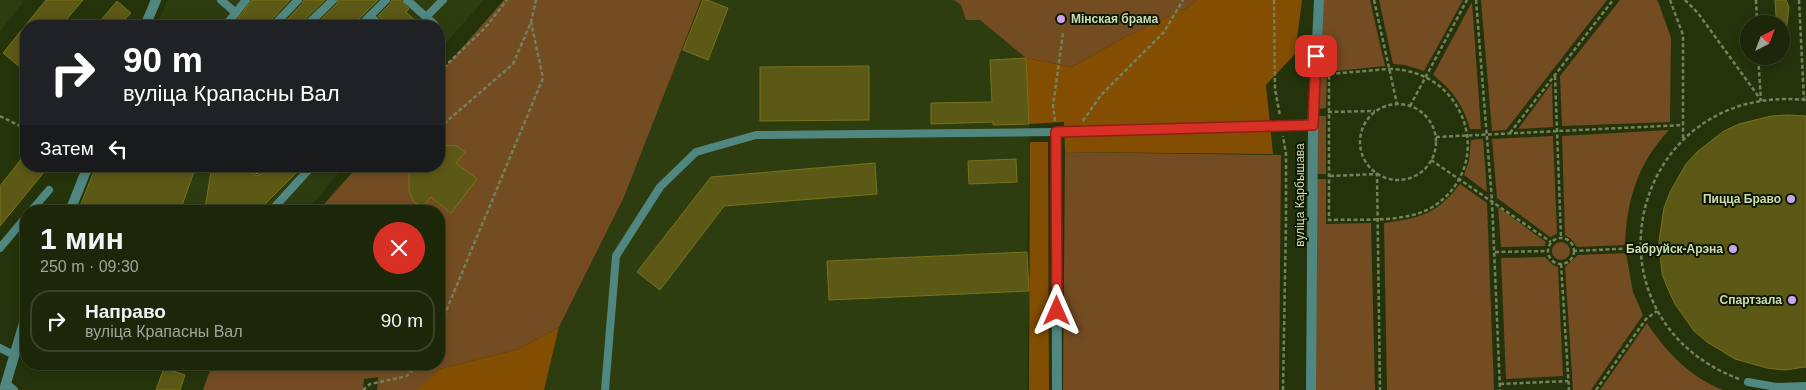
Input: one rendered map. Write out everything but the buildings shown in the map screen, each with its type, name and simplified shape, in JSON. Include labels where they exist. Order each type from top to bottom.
[{"type":"street","points":[[148,20],[156,0]]},
{"type":"street","name":"вуліца Карбышава","points":[[1311,390],[1313,125],[1319,0]]},
{"type":"street","points":[[1056,132],[1057,390]]},
{"type":"street","points":[[72,205],[86,172]]},
{"type":"street","points":[[8,388],[14,355],[20,336]]},
{"type":"lane","points":[[221,0],[236,13]]},
{"type":"lane","points":[[230,20],[246,0]]},
{"type":"lane","points":[[279,20],[298,0]]},
{"type":"lane","points":[[312,20],[333,0]]},
{"type":"lane","points":[[366,20],[386,0]]},
{"type":"lane","points":[[407,0],[429,20]]},
{"type":"lane","points":[[426,17],[443,0]]},
{"type":"lane","points":[[370,16],[374,20]]},
{"type":"lane","points":[[605,390],[616,256],[660,187],[696,152],[756,135],[1076,132],[1313,125]]},
{"type":"lane","points":[[276,205],[307,172]]},
{"type":"lane","points":[[36,205],[49,190]]},
{"type":"lane","points":[[0,248],[20,224]]},
{"type":"lane","points":[[0,348],[14,355]]},
{"type":"lane","points":[[1748,382],[1776,387],[1806,386],[1806,390]]},
{"type":"path","points":[[445,66],[485,28],[507,0]]},
{"type":"path","points":[[445,123],[513,64],[531,22],[536,0]]},
{"type":"path","points":[[1076,132],[1101,95],[1164,32],[1183,0]]},
{"type":"path","points":[[1274,0],[1275,88],[1286,154],[1283,390]]},
{"type":"path","points":[[1374,0],[1397,104]]},
{"type":"path","points":[[1410,106],[1468,0]]},
{"type":"path","points":[[1476,0],[1492,201],[1500,390]]},
{"type":"path","points":[[1509,134],[1613,0]]},
{"type":"path","points":[[1670,0],[1683,35],[1683,140]]},
{"type":"path","points":[[1685,0],[1698,13],[1761,100]]},
{"type":"path","points":[[1756,0],[1757,15]]},
{"type":"path","points":[[1748,382],[1715,369],[1688,350],[1657,311],[1646,282],[1640,248],[1642,218],[1652,186],[1667,158],[1701,124],[1738,106],[1761,100],[1805,99],[1799,0]]},
{"type":"path","points":[[445,314],[543,78],[531,22]]},
{"type":"path","points":[[1056,132],[1053,106],[1058,62],[1064,34]]},
{"type":"path","points":[[1759,65],[1761,100]]},
{"type":"path","points":[[1389,69],[1407,70],[1426,76],[1443,88],[1458,106],[1463,116],[1468,136],[1465,162],[1459,178],[1449,193],[1430,208],[1408,216],[1329,220],[1329,74],[1389,69]]},
{"type":"path","points":[[1555,74],[1561,238]]},
{"type":"path","points":[[1313,175],[1377,174],[1387,178],[1404,180],[1420,173],[1431,160],[1436,144],[1433,127],[1429,120],[1416,108],[1397,104],[1383,106],[1376,110],[1365,123],[1360,140],[1362,156],[1377,174],[1380,390]]},
{"type":"path","points":[[1314,111],[1376,110]]},
{"type":"path","points":[[0,116],[20,126]]},
{"type":"path","points":[[1436,137],[1683,125]]},
{"type":"path","points":[[1431,160],[1551,242]]},
{"type":"path","points":[[1561,238],[1569,241],[1573,251],[1570,259],[1561,264],[1549,257],[1548,251],[1551,242],[1561,238]]},
{"type":"path","points":[[1573,251],[1640,248]]},
{"type":"path","points":[[1495,252],[1548,251]]},
{"type":"path","points":[[1561,264],[1569,390]]},
{"type":"path","points":[[1596,390],[1646,319],[1657,311]]},
{"type":"path","points":[[362,390],[370,384],[407,376],[412,370]]},
{"type":"path","points":[[1500,384],[1568,381]]},
{"type":"shaded area","points":[[0,0],[21,0],[23,2],[0,32]]},
{"type":"shaded area","points":[[168,0],[484,0],[445,44],[445,20],[159,20]]},
{"type":"shaded area","points":[[504,0],[701,0],[624,197],[559,327],[519,349],[445,368],[445,205],[323,205],[353,172],[445,172],[445,67]]},
{"type":"shaded area","points":[[701,0],[954,0],[961,5],[966,20],[980,20],[1026,58],[1030,133],[1027,252],[1029,291],[1027,390],[544,390],[559,327],[624,197]]},
{"type":"shaded area","points":[[954,0],[1196,0],[1188,7],[1127,36],[1072,67],[1026,58],[980,20],[966,20],[961,5]]},
{"type":"shaded area","points":[[1196,0],[1302,0],[1295,54],[1266,85],[1273,154],[1065,152],[1064,122],[1029,124],[1026,58],[1072,67],[1127,36],[1188,7]]},
{"type":"shaded area","points":[[1323,0],[1370,0],[1385,66],[1327,72],[1326,108],[1318,109]]},
{"type":"shaded area","points":[[1379,0],[1463,0],[1424,71],[1405,65],[1393,64]]},
{"type":"shaded area","points":[[1481,0],[1607,0],[1506,130],[1492,131]]},
{"type":"shaded area","points":[[1620,0],[1657,0],[1659,4],[1671,38],[1670,122],[1562,126],[1560,76]]},
{"type":"shaded area","points":[[1472,2],[1481,129],[1470,129],[1456,99],[1446,86],[1433,75]]},
{"type":"shaded area","points":[[1552,83],[1553,127],[1518,129]]},
{"type":"shaded area","points":[[1318,116],[1326,116],[1326,174],[1316,174]]},
{"type":"shaded area","points":[[1669,130],[1649,156],[1636,183],[1628,213],[1625,245],[1577,247],[1565,235],[1562,136]]},
{"type":"shaded area","points":[[1553,136],[1557,234],[1550,237],[1497,198],[1492,139]]},
{"type":"shaded area","points":[[1483,139],[1487,192],[1464,175],[1469,161],[1471,140]]},
{"type":"shaded area","points":[[1030,142],[1048,142],[1049,390],[1029,390]]},
{"type":"shaded area","points":[[1065,152],[1281,155],[1279,390],[1063,390]]},
{"type":"shaded area","points":[[94,172],[339,172],[312,205],[80,205]]},
{"type":"shaded area","points":[[1316,179],[1326,179],[1326,224],[1371,223],[1375,390],[1315,390]]},
{"type":"shaded area","points":[[1460,184],[1487,203],[1494,390],[1387,390],[1384,223],[1408,219],[1427,213],[1444,202]]},
{"type":"shaded area","points":[[1498,207],[1546,242],[1545,246],[1501,247]]},
{"type":"shaded area","points":[[1561,242],[1567,245],[1570,251],[1567,257],[1561,260],[1555,257],[1552,251],[1555,245]]},
{"type":"shaded area","points":[[1626,253],[1633,292],[1643,315],[1591,390],[1573,390],[1565,267],[1578,255]]},
{"type":"shaded area","points":[[1545,257],[1558,267],[1563,376],[1506,379],[1501,258]]},
{"type":"shaded area","points":[[1647,323],[1662,344],[1689,371],[1723,390],[1600,390]]},
{"type":"shaded area","points":[[559,327],[544,390],[417,390],[438,370],[445,370],[445,368],[519,349]]},
{"type":"shaded area","points":[[211,370],[438,370],[418,390],[377,390],[378,377],[364,379],[363,390],[203,390]]},
{"type":"place","name":"Мінская брама","points":[[1061,19]]},
{"type":"place","name":"Пицца Браво","points":[[1791,199]]},
{"type":"place","name":"Бабруйск-Арэна","points":[[1733,249]]},
{"type":"place","name":"Спартзала","points":[[1792,300]]},
{"type":"route","points":[[1057,311],[1056,132],[1313,125],[1316,56]]}]
